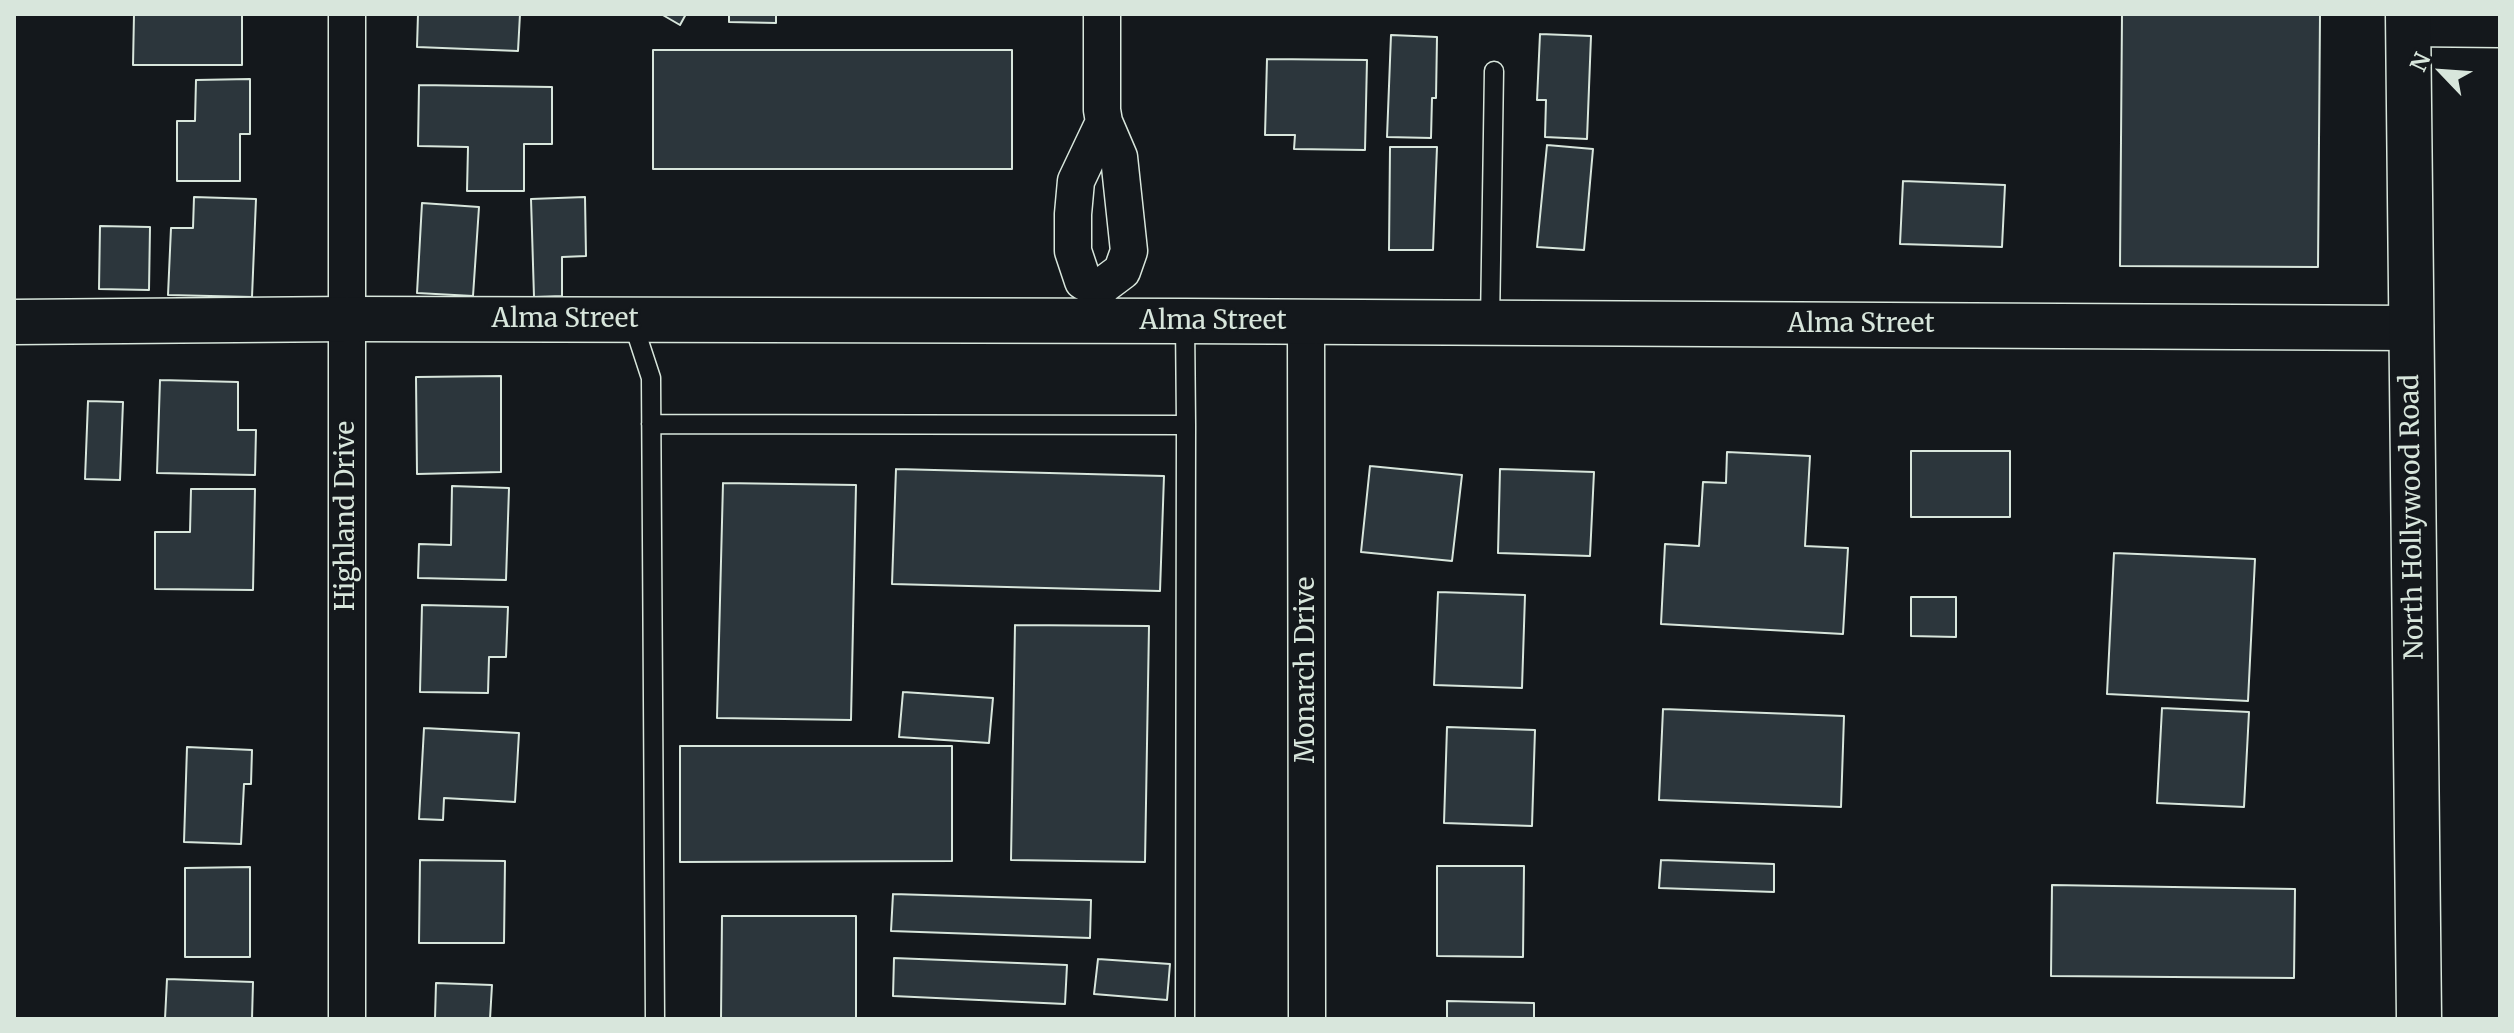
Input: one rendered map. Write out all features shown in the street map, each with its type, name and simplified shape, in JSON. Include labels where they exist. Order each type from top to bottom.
[{"type":"street","name":"Highland Drive","points":[[347,14],[347,1019]]},
{"type":"street","points":[[1102,14],[1104,122],[1119,157],[1129,251],[1122,271],[1098,305],[1083,281],[1073,251],[1073,214],[1076,181],[1104,122]]},
{"type":"street","points":[[2408,21],[2500,29]]},
{"type":"street","name":"North Hollywood Road","points":[[2408,21],[2419,1019]]},
{"type":"street","name":"Alma Street","points":[[14,322],[632,320],[1098,305],[1185,321],[2411,328]]},
{"type":"street","name":"Monarch Drive","points":[[1306,322],[1307,1019]]},
{"type":"lane","points":[[1490,323],[1494,71]]},
{"type":"lane","points":[[632,320],[651,378],[655,1019]]},
{"type":"lane","points":[[1185,321],[1185,1019]]},
{"type":"lane","points":[[651,424],[1186,425]]},
{"type":"building","points":[[134,14],[242,14],[242,65],[133,65]]},
{"type":"building","points":[[418,14],[520,14],[518,51],[417,47]]},
{"type":"building","points":[[661,14],[686,14],[680,25]]},
{"type":"building","points":[[729,14],[776,14],[776,23],[729,22]]},
{"type":"building","points":[[2122,14],[2320,14],[2318,267],[2120,266]]},
{"type":"building","points":[[1540,34],[1591,36],[1587,139],[1545,137],[1546,100],[1537,100]]},
{"type":"building","points":[[1391,35],[1437,37],[1436,98],[1432,98],[1431,138],[1387,137]]},
{"type":"building","points":[[653,50],[1012,50],[1012,169],[653,169]]},
{"type":"building","points":[[1267,59],[1367,60],[1365,150],[1294,149],[1295,135],[1265,135]]},
{"type":"building","points":[[250,79],[250,134],[240,134],[240,181],[177,181],[177,121],[195,121],[196,80]]},
{"type":"building","points":[[419,85],[552,87],[552,144],[524,144],[524,191],[467,191],[468,147],[418,146]]},
{"type":"building","points":[[1547,145],[1593,149],[1584,250],[1537,247]]},
{"type":"building","points":[[1390,147],[1437,147],[1433,250],[1389,250]]},
{"type":"building","points":[[1903,181],[2005,185],[2002,247],[1900,244]]},
{"type":"building","points":[[194,197],[256,199],[252,297],[168,295],[171,228],[193,228]]},
{"type":"building","points":[[585,197],[586,256],[562,257],[562,296],[534,297],[531,199]]},
{"type":"building","points":[[422,203],[479,207],[473,296],[417,293]]},
{"type":"building","points":[[100,226],[150,227],[149,290],[99,289]]},
{"type":"building","points":[[501,376],[501,472],[417,474],[416,377]]},
{"type":"building","points":[[160,380],[238,382],[238,430],[256,430],[255,475],[157,473]]},
{"type":"building","points":[[88,401],[123,402],[120,480],[85,479]]},
{"type":"building","points":[[1911,451],[2010,451],[2010,517],[1911,517]]},
{"type":"building","points":[[1727,452],[1810,456],[1805,546],[1848,548],[1843,634],[1661,624],[1665,544],[1699,546],[1703,482],[1726,483]]},
{"type":"building","points":[[1370,466],[1462,475],[1452,561],[1361,552]]},
{"type":"building","points":[[896,469],[1164,476],[1160,591],[892,584]]},
{"type":"building","points":[[1500,469],[1594,472],[1590,556],[1498,553]]},
{"type":"building","points":[[723,483],[856,485],[851,720],[717,718]]},
{"type":"building","points":[[452,486],[509,488],[506,580],[418,578],[419,544],[451,545]]},
{"type":"building","points":[[191,489],[255,489],[253,590],[155,589],[155,532],[190,532]]},
{"type":"building","points":[[2114,553],[2255,559],[2248,701],[2107,694]]},
{"type":"building","points":[[1438,592],[1525,595],[1522,688],[1434,685]]},
{"type":"building","points":[[1911,597],[1956,597],[1956,637],[1911,636]]},
{"type":"building","points":[[422,605],[508,607],[506,657],[489,657],[488,693],[420,692]]},
{"type":"building","points":[[1015,625],[1149,626],[1145,862],[1011,860]]},
{"type":"building","points":[[903,692],[993,698],[989,743],[899,737]]},
{"type":"building","points":[[2162,708],[2249,712],[2244,807],[2157,803]]},
{"type":"building","points":[[1663,709],[1844,716],[1841,807],[1659,800]]},
{"type":"building","points":[[1447,727],[1535,730],[1532,826],[1444,823]]},
{"type":"building","points":[[424,728],[519,733],[515,802],[444,798],[443,820],[419,819]]},
{"type":"building","points":[[680,746],[952,746],[952,861],[680,862]]},
{"type":"building","points":[[187,747],[252,750],[251,784],[244,784],[241,844],[184,842]]},
{"type":"building","points":[[420,860],[505,861],[504,943],[419,943]]},
{"type":"building","points":[[1661,860],[1774,864],[1774,892],[1659,888]]},
{"type":"building","points":[[1437,866],[1524,866],[1523,957],[1437,956]]},
{"type":"building","points":[[250,867],[250,957],[185,957],[185,868]]},
{"type":"building","points":[[2052,885],[2295,889],[2294,978],[2051,976]]},
{"type":"building","points":[[893,894],[1091,900],[1090,938],[891,931]]},
{"type":"building","points":[[722,916],[856,916],[856,1019],[721,1019]]},
{"type":"building","points":[[894,958],[1067,965],[1065,1004],[893,996]]},
{"type":"building","points":[[1098,959],[1170,964],[1167,1000],[1094,994]]},
{"type":"building","points":[[167,979],[253,982],[252,1019],[165,1019]]},
{"type":"building","points":[[436,983],[492,985],[490,1019],[435,1019]]},
{"type":"building","points":[[1447,1001],[1534,1003],[1534,1019],[1447,1019]]}]
